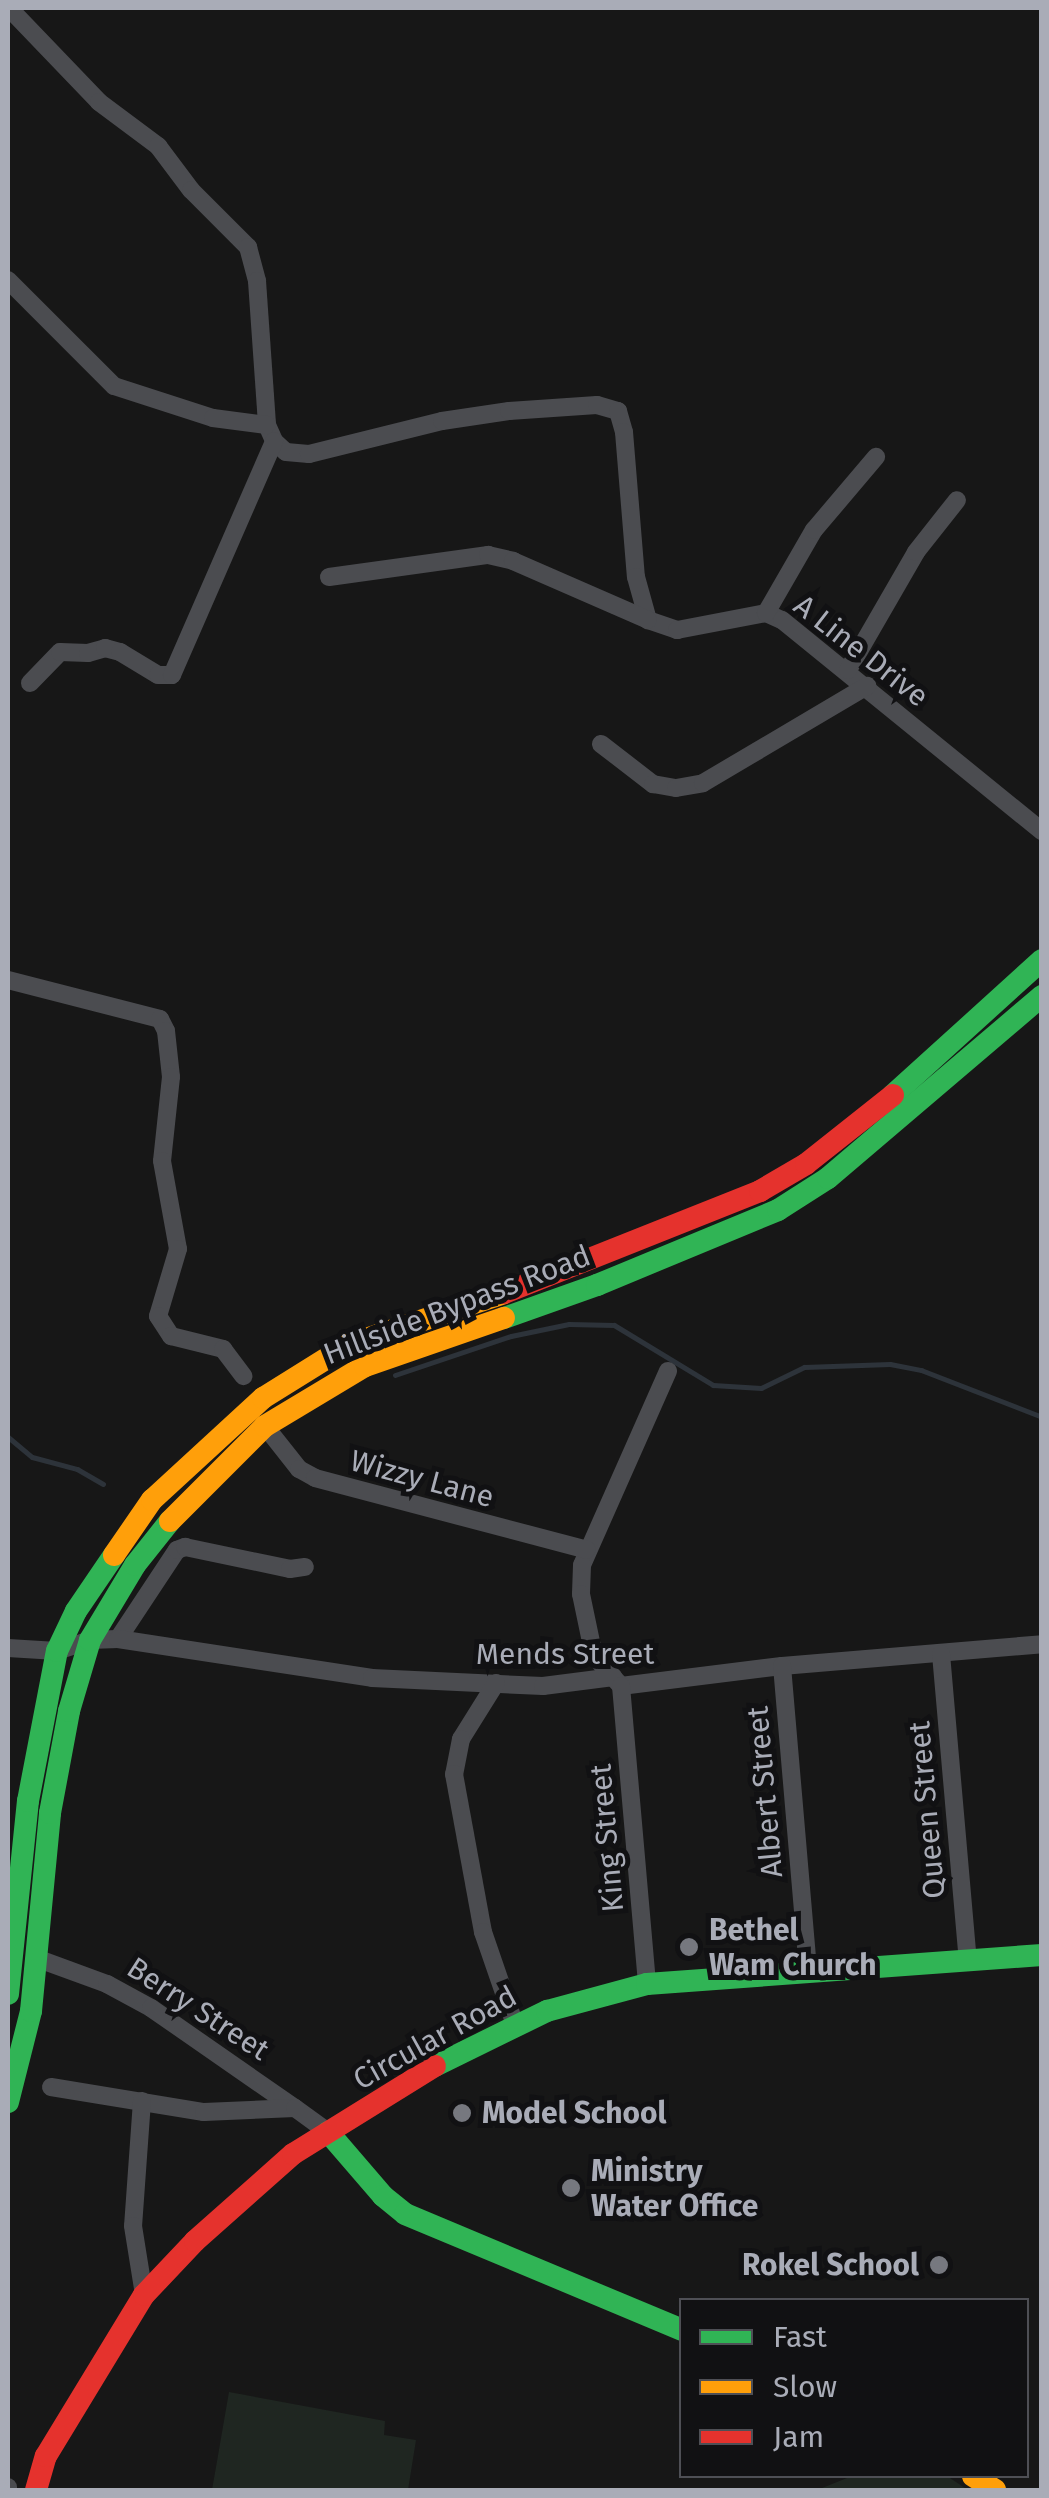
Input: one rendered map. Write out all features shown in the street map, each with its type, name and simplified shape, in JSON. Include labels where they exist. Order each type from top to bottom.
[{"type":"main road","name":"Hillside Bypass Road","points":[[8,2102],[31,2011],[19,1954],[28,1801],[56,1651],[76,1611],[152,1500],[264,1398],[348,1345],[492,1298],[760,1192],[866,1120],[1042,960]]},
{"type":"main road","name":"Hillside Bypass Road","points":[[8,1994],[69,1711],[90,1640],[156,1534],[188,1498],[264,1426],[364,1366],[597,1286],[725,1236],[778,1210],[828,1178],[1042,996]]},
{"type":"main road","name":"Circular Road","points":[[36,2490],[46,2456],[144,2295],[195,2241],[293,2154],[432,2068],[547,2011],[647,1984],[1042,1955]]},
{"type":"main road","points":[[328,2132],[383,2196],[405,2214],[679,2329]]},
{"type":"street","points":[[9,8],[100,102],[158,146],[192,190],[248,247],[258,281],[270,433],[172,675],[158,675],[120,652],[105,648],[88,653],[60,652],[30,683]]},
{"type":"street","points":[[8,280],[114,386],[270,433],[286,452],[298,455],[442,421],[509,411],[597,404],[618,411],[624,432],[636,577],[648,620]]},
{"type":"street","points":[[766,613],[814,530],[876,457]]},
{"type":"street","points":[[848,670],[916,552],[957,500]]},
{"type":"street","name":"A Line Drive","points":[[330,577],[488,555],[514,561],[677,630],[766,613],[796,629],[1042,830]]},
{"type":"street","points":[[600,744],[653,784],[676,788],[703,783],[867,686]]},
{"type":"street","points":[[8,980],[160,1019],[170,1054],[171,1103],[162,1160],[178,1248],[158,1316],[171,1336],[223,1349],[243,1376]]},
{"type":"street","points":[[617,1682],[594,1656],[580,1580],[587,1550],[668,1371]]},
{"type":"street","name":"Wizzy Lane","points":[[264,1426],[299,1469],[316,1478],[587,1550]]},
{"type":"street","points":[[118,1639],[177,1550],[185,1547],[290,1569],[305,1568]]},
{"type":"street","name":"Mends Street","points":[[56,1651],[90,1640],[118,1639],[354,1676],[543,1686],[1042,1644]]},
{"type":"street","points":[[8,1648],[56,1651]]},
{"type":"street","name":"Queen Street","points":[[941,1654],[968,1960]]},
{"type":"street","name":"Albert Street","points":[[782,1666],[808,1972]]},
{"type":"street","name":"King Street","points":[[617,1682],[647,1984]]},
{"type":"street","points":[[496,1683],[461,1739],[454,1774],[483,1932],[515,2026]]},
{"type":"street","name":"Berry Street","points":[[19,1954],[107,1984],[151,2008],[328,2132]]},
{"type":"street","points":[[50,2087],[216,2112],[296,2108]]},
{"type":"street","points":[[142,2101],[133,2226],[144,2295]]},
{"type":"shaded area","points":[[229,2392],[385,2421],[384,2435],[416,2440],[408,2490],[212,2490]]},
{"type":"shaded area","points":[[847,2478],[950,2478],[968,2490],[817,2490]]},
{"type":"waterway","points":[[395,1375],[511,1336],[569,1324],[614,1325],[713,1385],[761,1388],[804,1367],[890,1364],[921,1370],[1042,1417]]},
{"type":"waterway","points":[[8,1437],[32,1457],[77,1469],[103,1484]]},
{"type":"traffic: fast","points":[[893,1095],[1042,960]]},
{"type":"traffic: fast","points":[[504,1318],[597,1285],[778,1210],[828,1178],[1042,996]]},
{"type":"traffic: fast","points":[[8,2102],[31,2011],[50,1813],[69,1711],[90,1640],[135,1565],[170,1521]]},
{"type":"traffic: fast","points":[[8,1994],[28,1801],[57,1651],[76,1611],[114,1555]]},
{"type":"traffic: fast","points":[[435,2066],[547,2011],[647,1984],[1042,1955]]},
{"type":"traffic: fast","points":[[328,2132],[383,2196],[405,2214],[679,2329]]},
{"type":"traffic: slow","points":[[114,1555],[152,1500],[263,1398],[348,1345],[504,1293]]},
{"type":"traffic: slow","points":[[170,1521],[265,1426],[365,1366],[504,1318]]},
{"type":"traffic: slow","points":[[976,2478],[995,2490]]},
{"type":"traffic: jam","points":[[504,1293],[760,1191],[806,1164],[893,1095]]},
{"type":"traffic: jam","points":[[36,2490],[46,2456],[144,2295],[195,2241],[293,2154],[435,2066]]},
{"type":"place","name":"Bethel Wam Church","points":[[689,1947]]},
{"type":"place","name":"Model School","points":[[462,2113]]},
{"type":"place","name":"Ministry Water Office","points":[[571,2188]]},
{"type":"place","name":"Rokel School","points":[[939,2265]]}]
